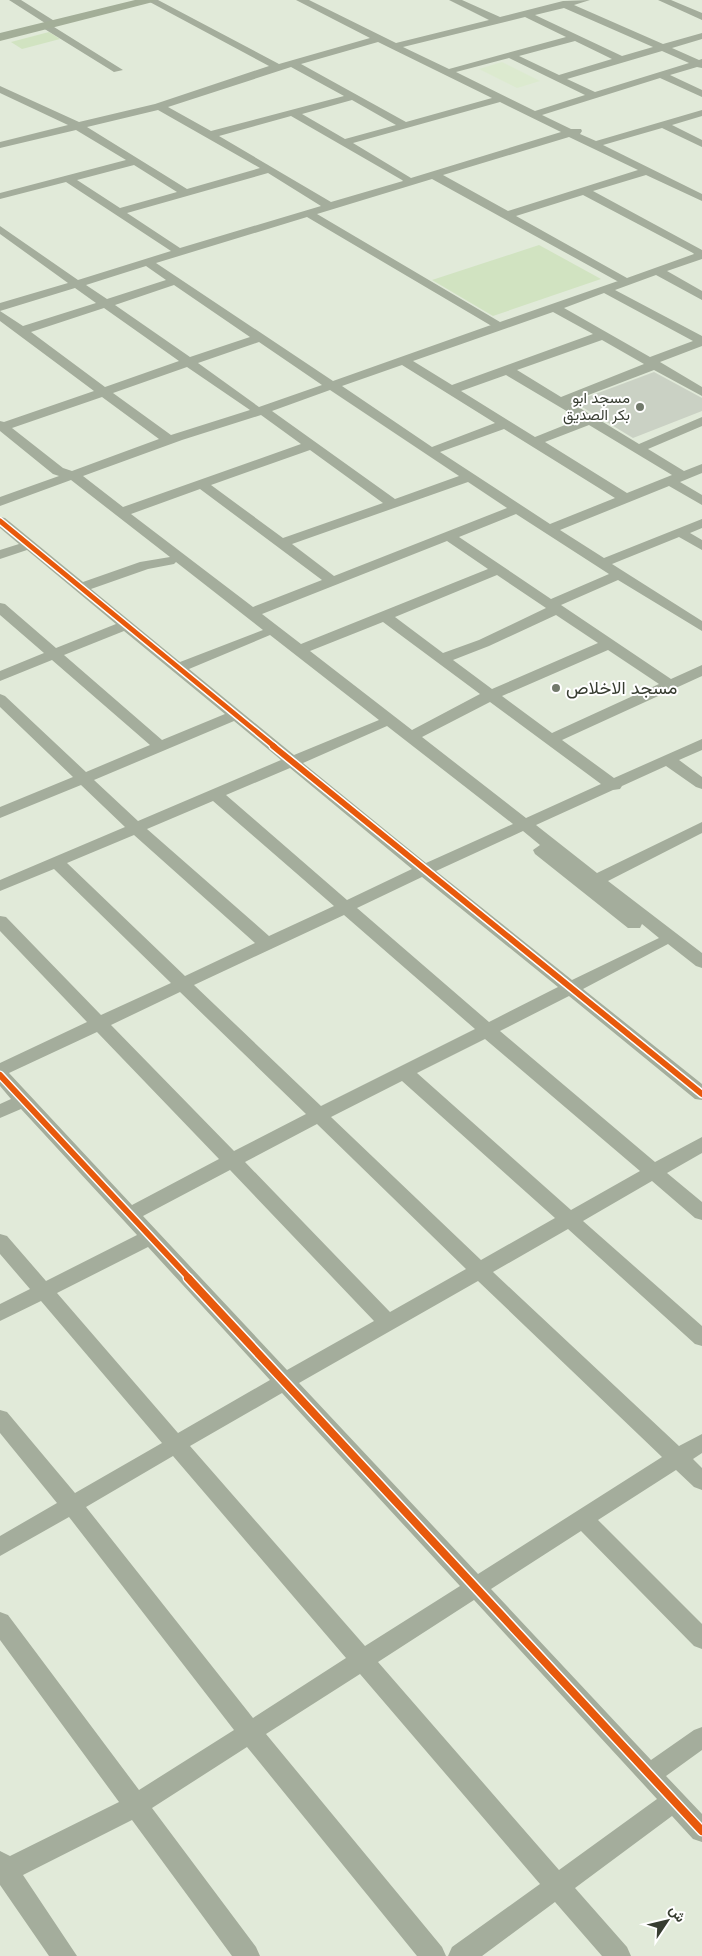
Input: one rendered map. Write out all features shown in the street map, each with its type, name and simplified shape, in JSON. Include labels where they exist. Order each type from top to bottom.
[{"type":"main road","points":[[0,37],[133,0]]},
{"type":"main road","points":[[0,33],[150,0]]},
{"type":"street","points":[[14,0],[118,70]]},
{"type":"street","points":[[150,0],[278,67]]},
{"type":"street","points":[[301,0],[501,99],[601,142],[702,192]]},
{"type":"street","points":[[314,0],[540,112],[647,171],[702,198]]},
{"type":"street","points":[[454,0],[497,20]]},
{"type":"street","points":[[553,0],[701,64]]},
{"type":"street","points":[[401,44],[585,0]]},
{"type":"street","points":[[663,0],[702,17]]},
{"type":"street","points":[[677,6],[691,2]]},
{"type":"street","points":[[526,14],[622,60]]},
{"type":"street","points":[[453,70],[510,55],[608,24]]},
{"type":"street","points":[[3,141],[78,126],[159,106],[278,67],[380,38]]},
{"type":"street","points":[[558,78],[700,38]]},
{"type":"street","points":[[510,55],[595,96]]},
{"type":"street","points":[[292,63],[404,126]]},
{"type":"street","points":[[540,112],[701,64]]},
{"type":"street","points":[[662,75],[702,94]]},
{"type":"street","points":[[2,92],[78,126],[185,192]]},
{"type":"street","points":[[210,135],[352,97]]},
{"type":"street","points":[[345,142],[501,99]]},
{"type":"street","points":[[159,106],[326,204]]},
{"type":"street","points":[[293,112],[406,178]]},
{"type":"street","points":[[601,142],[702,113]]},
{"type":"street","points":[[664,125],[702,144]]},
{"type":"street","points":[[0,308],[174,249],[432,174],[571,130]]},
{"type":"street","points":[[0,302],[147,262],[308,213],[326,204],[406,178],[571,130]]},
{"type":"street","points":[[0,196],[136,161]]},
{"type":"street","points":[[120,211],[269,169]]},
{"type":"street","points":[[507,215],[647,171]]},
{"type":"street","points":[[432,174],[621,278]]},
{"type":"street","points":[[67,178],[120,211],[174,249]]},
{"type":"street","points":[[584,191],[700,252]]},
{"type":"street","points":[[308,213],[494,322]]},
{"type":"street","points":[[0,229],[394,504]]},
{"type":"street","points":[[329,381],[403,360],[657,271],[700,252]]},
{"type":"street","points":[[0,502],[65,475],[173,439],[494,322],[700,252]]},
{"type":"street","points":[[147,262],[329,381],[438,448],[620,574],[702,627]]},
{"type":"street","points":[[657,271],[702,296]]},
{"type":"street","points":[[21,331],[176,282]]},
{"type":"street","points":[[605,289],[702,342]]},
{"type":"street","points":[[554,307],[702,392]]},
{"type":"street","points":[[0,315],[173,439]]},
{"type":"street","points":[[451,390],[603,335]]},
{"type":"street","points":[[1,426],[105,392],[261,337]]},
{"type":"street","points":[[559,402],[702,342]]},
{"type":"street","points":[[403,360],[626,499]]},
{"type":"street","points":[[507,370],[638,449],[702,501]]},
{"type":"street","points":[[329,381],[517,508],[610,560],[702,619]]},
{"type":"street","points":[[534,442],[590,420]]},
{"type":"street","points":[[638,449],[702,421]]},
{"type":"street","points":[[438,448],[504,424]]},
{"type":"street","points":[[1,426],[240,608],[264,634],[380,724],[522,828],[598,879],[702,962]]},
{"type":"street","points":[[124,519],[200,484],[310,445]]},
{"type":"street","points":[[553,528],[702,468]]},
{"type":"street","points":[[282,543],[470,477]]},
{"type":"street","points":[[200,484],[332,580]]},
{"type":"street","points":[[240,608],[332,580],[517,508]]},
{"type":"street","points":[[124,519],[168,561],[300,650],[413,736],[660,944],[702,976]]},
{"type":"street","points":[[0,521],[424,870],[702,1094]]},
{"type":"street","points":[[610,560],[702,523]]},
{"type":"street","points":[[680,532],[702,546]]},
{"type":"street","points":[[446,535],[670,685]]},
{"type":"street","points":[[0,555],[28,544]]},
{"type":"street","points":[[80,588],[146,565],[168,561]]},
{"type":"street","points":[[300,650],[498,570]]},
{"type":"street","points":[[443,658],[484,642],[620,574]]},
{"type":"street","points":[[0,607],[160,746]]},
{"type":"street","points":[[384,616],[614,786]]},
{"type":"street","points":[[0,676],[126,626]]},
{"type":"street","points":[[178,668],[264,634]]},
{"type":"street","points":[[413,736],[491,695],[608,644]]},
{"type":"street","points":[[551,739],[702,670]]},
{"type":"street","points":[[0,699],[136,828],[268,945]]},
{"type":"street","points":[[2,809],[236,715]]},
{"type":"street","points":[[0,886],[380,724]]},
{"type":"street","points":[[0,1070],[424,870],[522,828],[702,744]]},
{"type":"street","points":[[668,760],[702,784]]},
{"type":"street","points":[[215,794],[488,1031],[702,1213]]},
{"type":"street","points":[[598,879],[702,828]]},
{"type":"street","points":[[56,862],[480,1271],[702,1481]]},
{"type":"street","points":[[0,921],[389,1323]]},
{"type":"street","points":[[130,1214],[319,1115],[660,944]]},
{"type":"street","points":[[405,1073],[702,1338]]},
{"type":"street","points":[[0,1075],[702,1831]]},
{"type":"street","points":[[0,1112],[24,1100]]},
{"type":"street","points":[[0,1547],[285,1381],[702,1144]]},
{"type":"street","points":[[0,1313],[151,1237]]},
{"type":"street","points":[[0,1241],[178,1444],[618,1956]]},
{"type":"street","points":[[0,1418],[72,1505],[250,1732],[433,1956]]},
{"type":"street","points":[[64,1956],[2,1868],[135,1806],[702,1442]]},
{"type":"street","points":[[583,1519],[702,1639]]},
{"type":"street","points":[[0,1622],[247,1956]]},
{"type":"street","points":[[650,1774],[702,1737]]},
{"type":"street","points":[[461,1956],[674,1801]]},
{"type":"shaded area","points":[[49,32],[60,39],[22,49],[11,42]]},
{"type":"shaded area","points":[[502,62],[540,81],[517,88],[479,69]]},
{"type":"shaded area","points":[[539,245],[601,279],[493,316],[432,280]]},
{"type":"building","name":"مسجد ابو بكر الصديق","points":[[654,372],[702,398],[702,411],[633,438],[574,402]]},
{"type":"cycle path","points":[[0,521],[424,870],[702,1094]]},
{"type":"cycle path","points":[[0,1075],[702,1831]]},
{"type":"place","name":"مسجد ابو بكر الصديق","points":[[640,407]]},
{"type":"place","name":"مسجد الاخلاص","points":[[556,688]]}]
